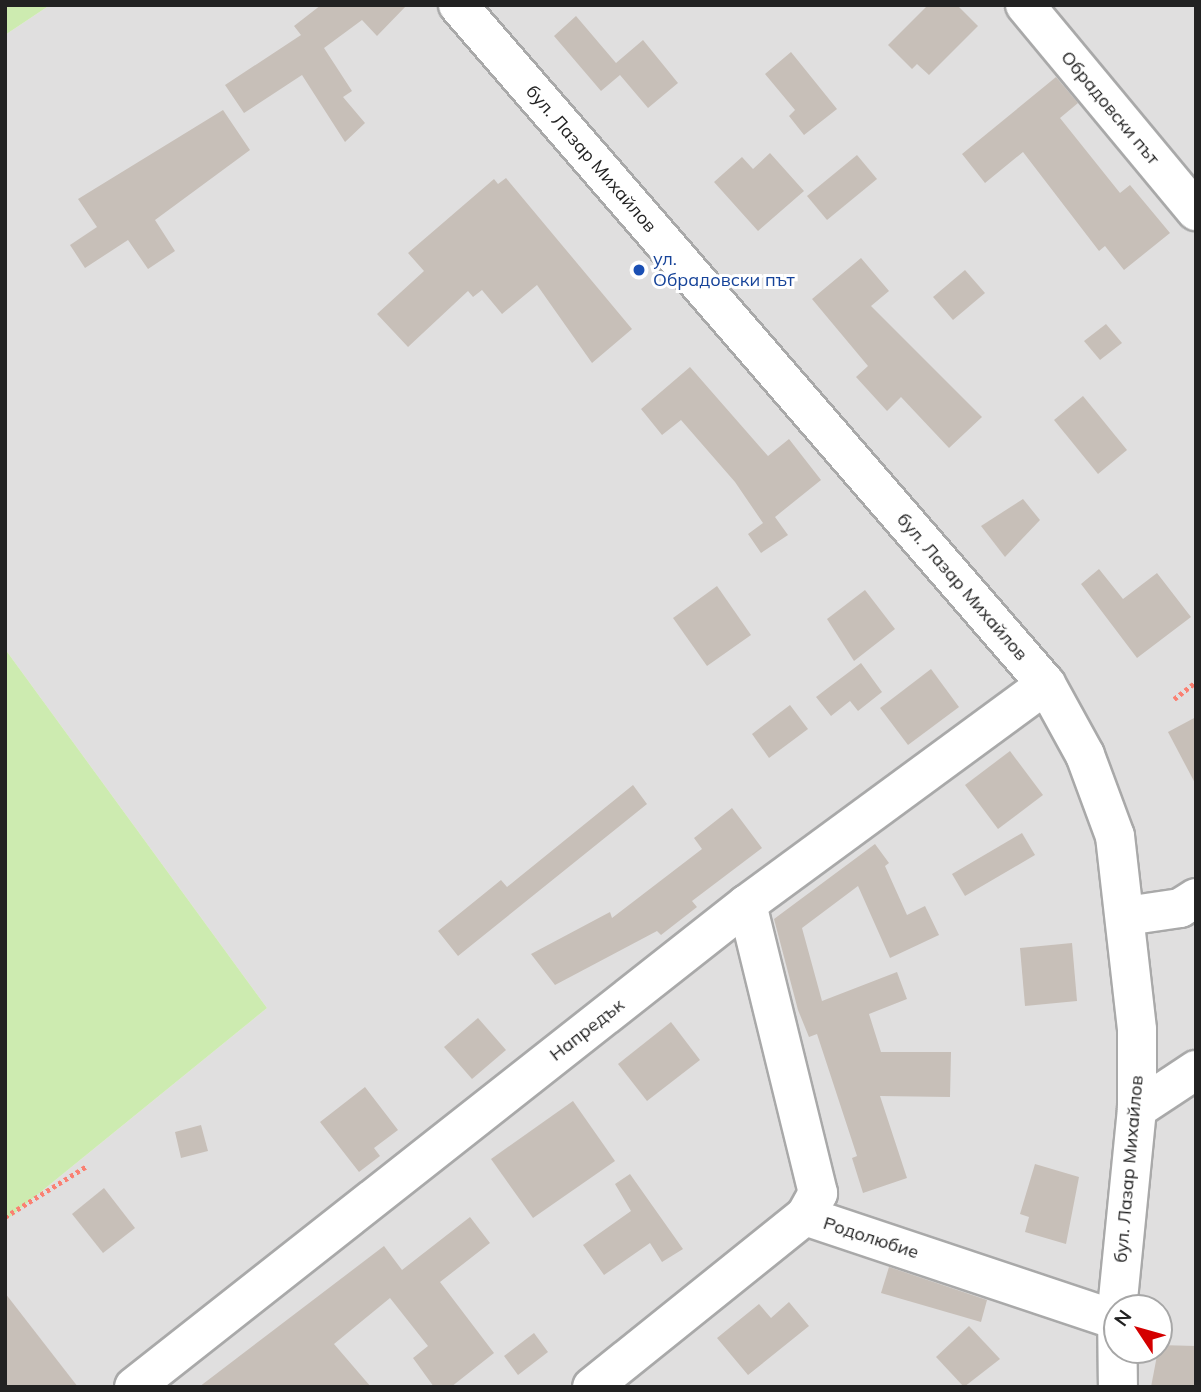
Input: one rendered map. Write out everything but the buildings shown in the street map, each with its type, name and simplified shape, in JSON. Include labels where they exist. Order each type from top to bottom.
[{"type":"street","name":"бул. Лазар Михайлов","points":[[458,5],[1046,684],[1085,755],[1115,836],[1126,916],[1137,1109],[1119,1294]]},
{"type":"street","name":"Обрадовски път","points":[[1025,5],[1196,211]]},
{"type":"street","name":"Напредък","points":[[134,1387],[747,904],[1046,684]]},
{"type":"street","points":[[1126,916],[1180,908],[1196,898]]},
{"type":"street","points":[[747,904],[818,1193],[805,1216]]},
{"type":"street","points":[[1137,1109],[1190,1086]]},
{"type":"street","name":"Родолюбие","points":[[592,1387],[805,1216],[1103,1309]]},
{"type":"street","name":"бул. Лазар Михайлов","points":[[1118,1364],[1118,1387]]},
{"type":"path","points":[[1174,699],[1196,682]]},
{"type":"path","points":[[5,1217],[87,1166]]},
{"type":"shaded area","points":[[50,5],[1196,5],[1196,1387],[5,1387],[5,1221],[267,1008],[5,649],[5,35]]},
{"type":"green space","points":[[5,5],[50,5],[5,35]]},
{"type":"green space","points":[[5,649],[267,1008],[5,1221]]},
{"type":"place","name":"ул. Обрадовски път","points":[[639,270]]}]
